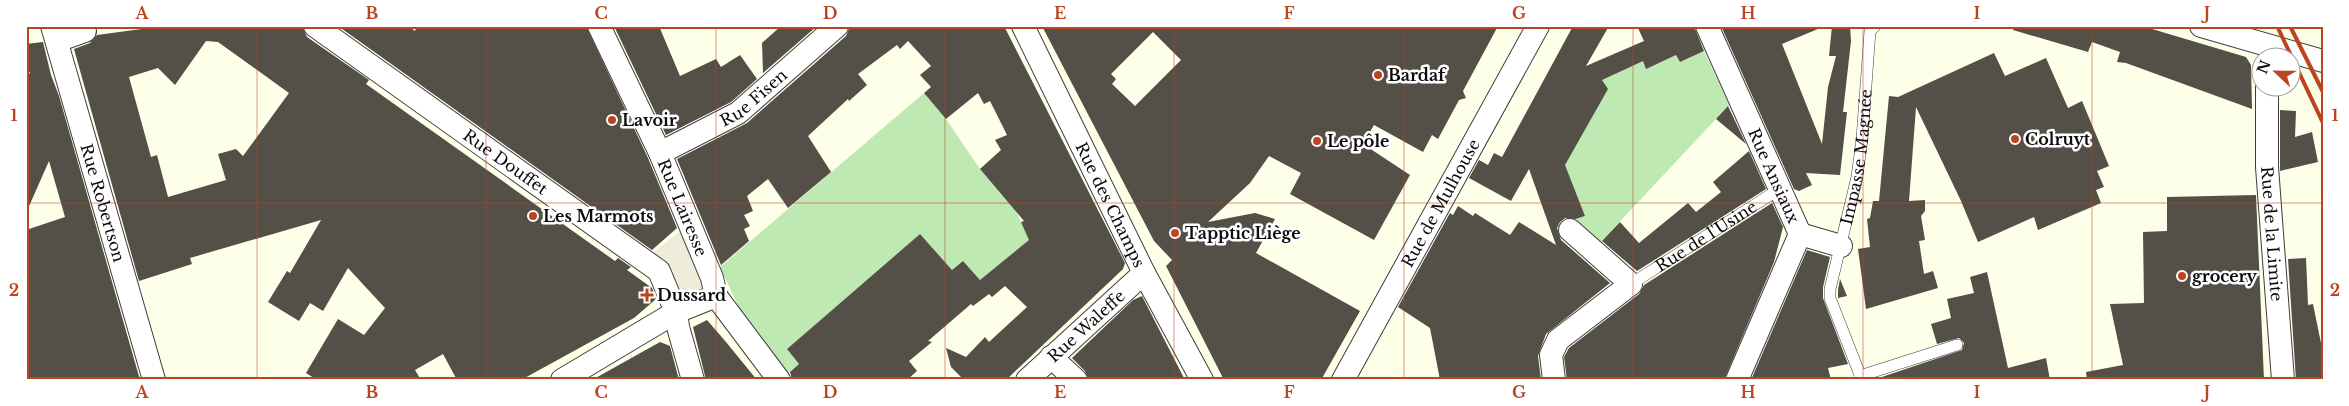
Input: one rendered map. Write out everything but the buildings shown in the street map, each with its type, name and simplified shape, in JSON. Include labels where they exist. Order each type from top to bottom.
[{"type":"street","name":"Rue Douffet","points":[[315,26],[659,271],[676,312],[678,327],[693,380]]},
{"type":"street","name":"Rue Lairesse","points":[[599,26],[660,153],[712,278],[716,296],[779,380]]},
{"type":"street","name":"Rue des Champs","points":[[1023,26],[1144,273],[1202,380]]},
{"type":"street","name":"Rue de Mulhouse","points":[[1343,380],[1538,26]]},
{"type":"street","name":"Rue Ansiaux","points":[[1707,26],[1800,234],[1737,380]]},
{"type":"street","points":[[2201,26],[2257,48]]},
{"type":"street","points":[[55,33],[85,31]]},
{"type":"street","name":"Rue Robertson","points":[[55,33],[154,380]]},
{"type":"street","name":"Rue Fisen","points":[[660,153],[738,113],[829,34]]},
{"type":"street","points":[[2302,58],[2323,61]]},
{"type":"street","name":"Rue de la Limite","points":[[2267,98],[2267,167],[2282,380]]},
{"type":"street","points":[[1570,230],[1630,284]]},
{"type":"street","name":"Impasse Magnée","points":[[1800,234],[1838,245]]},
{"type":"street","name":"Rue Waleffe","points":[[1027,380],[1144,273]]},
{"type":"street","name":"Rue de l'Usine","points":[[1554,380],[1551,355],[1558,340],[1630,284]]},
{"type":"street","points":[[562,380],[676,312],[716,296]]},
{"type":"street","points":[[1051,357],[1076,380]]},
{"type":"lane","name":"Impasse Magnée","points":[[1838,245],[1857,177],[1862,139],[1870,31],[1874,26]]},
{"type":"lane","points":[[1861,54],[1858,136],[1830,288],[1830,298],[1861,378],[1957,345]]},
{"type":"lane","name":"Rue de l'Usine","points":[[1630,284],[1780,188]]},
{"type":"green space","points":[[1704,51],[1729,105],[1597,246],[1575,222],[1577,219],[1585,216],[1567,171],[1559,174],[1607,89],[1601,79],[1643,60],[1676,55],[1680,62]]},
{"type":"green space","points":[[924,93],[946,119],[980,169],[1017,213],[1021,222],[1033,237],[980,280],[963,261],[952,270],[920,234],[787,349],[799,364],[788,373],[739,308],[720,267]]},
{"type":"shaded area","points":[[680,231],[706,279],[702,293],[682,299],[649,256]]},
{"type":"railway","points":[[2277,26],[2323,123]]},
{"type":"railway","points":[[2290,26],[2323,92]]},
{"type":"place","name":"Bardaf","points":[[1378,75]]},
{"type":"place","name":"Lavoir","points":[[612,120]]},
{"type":"place","name":"Colruyt","points":[[2015,139]]},
{"type":"place","name":"Le pôle","points":[[1317,141]]},
{"type":"place","name":"Les Marmots","points":[[533,216]]},
{"type":"place","name":"Tapptic Liège","points":[[1175,233]]},
{"type":"place","name":"grocery","points":[[2182,276]]},
{"type":"place","name":"Dussard","points":[[647,295]]}]
